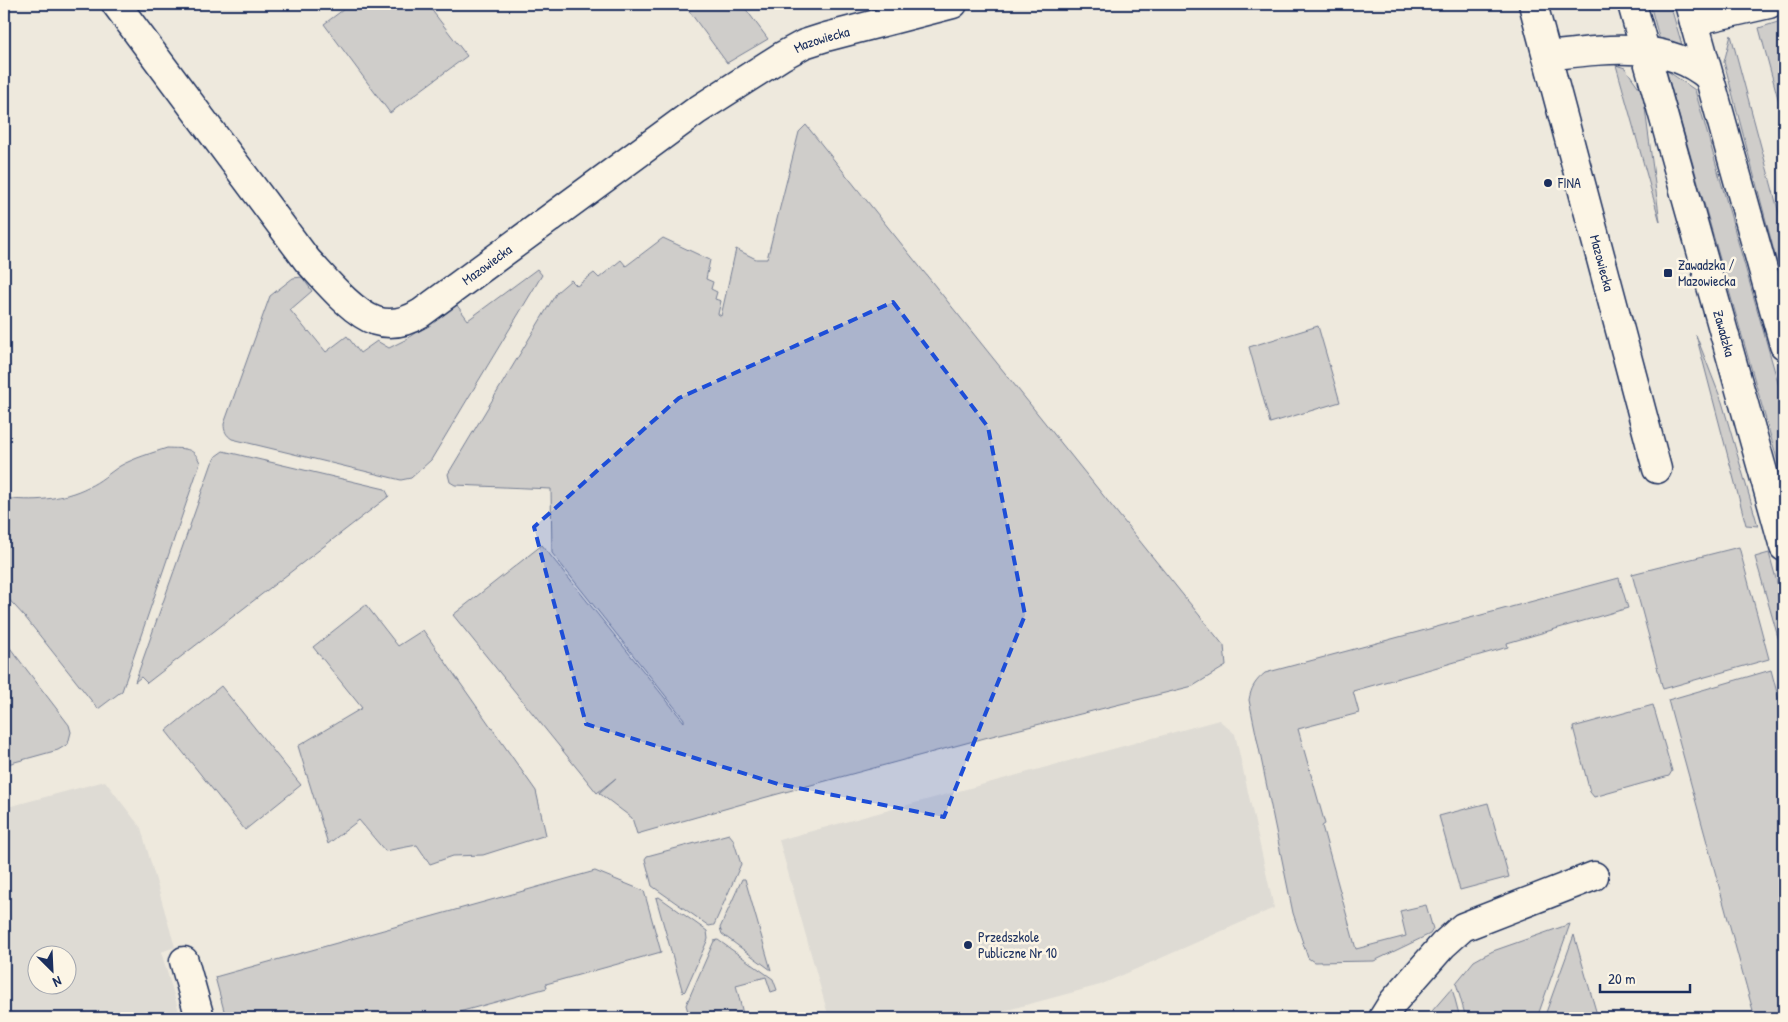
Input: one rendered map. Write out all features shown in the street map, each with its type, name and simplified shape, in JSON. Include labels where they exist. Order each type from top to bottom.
[{"type":"street","name":"Mazowiecka","points":[[116,4],[307,260],[335,290],[360,312],[377,321],[395,323],[409,320],[421,313],[696,111],[782,56],[804,44],[826,37],[953,4]]},
{"type":"street","name":"Mazowiecka","points":[[1533,4],[1658,470]]},
{"type":"street","name":"Zawadzka","points":[[1632,4],[1784,547]]},
{"type":"street","points":[[1769,4],[1692,13],[1784,345]]},
{"type":"street","points":[[1547,56],[1618,50],[1646,51],[1674,58],[1703,72],[1709,77]]},
{"type":"street","points":[[1382,1018],[1393,1002],[1443,945],[1463,927],[1594,876]]},
{"type":"street","points":[[184,961],[200,1018]]},
{"type":"highlighted area","points":[[893,302],[988,427],[1025,615],[944,817],[778,784],[586,724],[534,527],[679,398]]},
{"type":"shaded area","points":[[351,4],[427,4],[467,56],[390,113],[324,24]]},
{"type":"shaded area","points":[[684,4],[742,4],[768,39],[727,63]]},
{"type":"shaded area","points":[[1650,4],[1670,4],[1682,45],[1664,44],[1660,41]]},
{"type":"shaded area","points":[[1784,20],[1784,121],[1759,28]]},
{"type":"shaded area","points":[[1731,35],[1784,232],[1784,289],[1724,62]]},
{"type":"shaded area","points":[[1616,65],[1625,68],[1643,93],[1660,222]]},
{"type":"shaded area","points":[[1666,70],[1695,90],[1784,404],[1784,483]]},
{"type":"shaded area","points":[[806,125],[1224,646],[1226,666],[1193,686],[992,736],[637,834],[632,818],[599,793],[616,778],[597,793],[453,615],[542,545],[684,722],[684,719],[552,553],[551,489],[455,485],[450,482],[448,474],[557,292],[571,280],[577,286],[594,273],[599,278],[621,260],[626,266],[663,238],[710,260],[706,279],[713,282],[711,289],[717,292],[715,299],[721,301],[718,314],[721,316],[736,249],[756,259],[767,259],[799,132]]},
{"type":"shaded area","points":[[537,269],[542,275],[431,460],[411,478],[401,480],[232,439],[226,433],[224,424],[270,296],[293,278],[302,277],[312,291],[290,310],[308,332],[326,352],[347,336],[360,353],[377,341],[389,348],[405,340],[456,304],[468,320]]},
{"type":"shaded area","points":[[1318,326],[1340,402],[1270,423],[1249,347]]},
{"type":"shaded area","points":[[1696,335],[1722,402],[1758,526],[1746,525]]},
{"type":"shaded area","points":[[167,448],[191,451],[200,463],[122,691],[98,709],[25,617],[4,594],[4,498],[36,500],[68,495],[92,485],[125,463]]},
{"type":"shaded area","points":[[223,451],[385,489],[389,496],[147,683],[141,677],[135,682],[212,463],[216,456]]},
{"type":"shaded area","points":[[1739,547],[1769,659],[1663,689],[1632,574]]},
{"type":"shaded area","points":[[1769,553],[1784,608],[1784,658],[1755,557]]},
{"type":"shaded area","points":[[1619,578],[1628,608],[1507,643],[1508,647],[1353,691],[1359,713],[1298,729],[1325,824],[1322,826],[1356,949],[1406,936],[1400,911],[1426,905],[1433,929],[1430,934],[1374,961],[1314,962],[1308,958],[1293,913],[1249,700],[1252,688],[1256,682],[1265,673]]},
{"type":"shaded area","points":[[366,605],[398,646],[423,630],[536,791],[546,835],[483,855],[453,856],[430,864],[417,845],[385,851],[359,820],[328,844],[298,746],[362,708],[313,647]]},
{"type":"shaded area","points":[[4,640],[69,725],[71,732],[68,744],[58,750],[4,765]]},
{"type":"shaded area","points":[[1771,670],[1784,719],[1784,1018],[1755,1018],[1668,700]]},
{"type":"shaded area","points":[[221,686],[301,785],[245,830],[166,731]]},
{"type":"shaded area","points":[[1653,705],[1672,771],[1669,776],[1594,797],[1590,792],[1573,727]]},
{"type":"shaded area","points":[[1219,720],[1235,734],[1274,908],[1100,985],[978,1018],[829,1018],[779,840]]},
{"type":"shaded area","points":[[105,781],[141,828],[175,947],[161,952],[181,1018],[4,1018],[4,808]]},
{"type":"shaded area","points":[[1488,803],[1509,877],[1460,890],[1439,816]]},
{"type":"shaded area","points":[[729,834],[733,839],[741,864],[714,925],[709,926],[652,886],[645,859],[647,856]]},
{"type":"shaded area","points":[[595,871],[644,891],[661,952],[546,984],[547,988],[437,1018],[226,1018],[215,977]]},
{"type":"shaded area","points":[[742,879],[745,879],[771,970],[722,934],[720,928]]},
{"type":"shaded area","points":[[659,897],[707,931],[708,939],[683,993],[656,898]]},
{"type":"shaded area","points":[[1570,924],[1537,1018],[1466,1018],[1456,983],[1474,961],[1493,951]]},
{"type":"shaded area","points":[[1574,935],[1598,1018],[1544,1018]]},
{"type":"shaded area","points":[[718,940],[773,979],[777,990],[771,992],[766,977],[736,985],[744,1018],[690,1018],[686,1005],[714,941]]},
{"type":"shaded area","points":[[1452,988],[1460,1018],[1426,1018]]},
{"type":"place","name":"FINA","points":[[1548,183]]},
{"type":"place","name":"Zawadzka / Mazowiecka","points":[[1668,273]]},
{"type":"place","name":"Przedszkole Publiczne Nr 10","points":[[968,945]]}]
